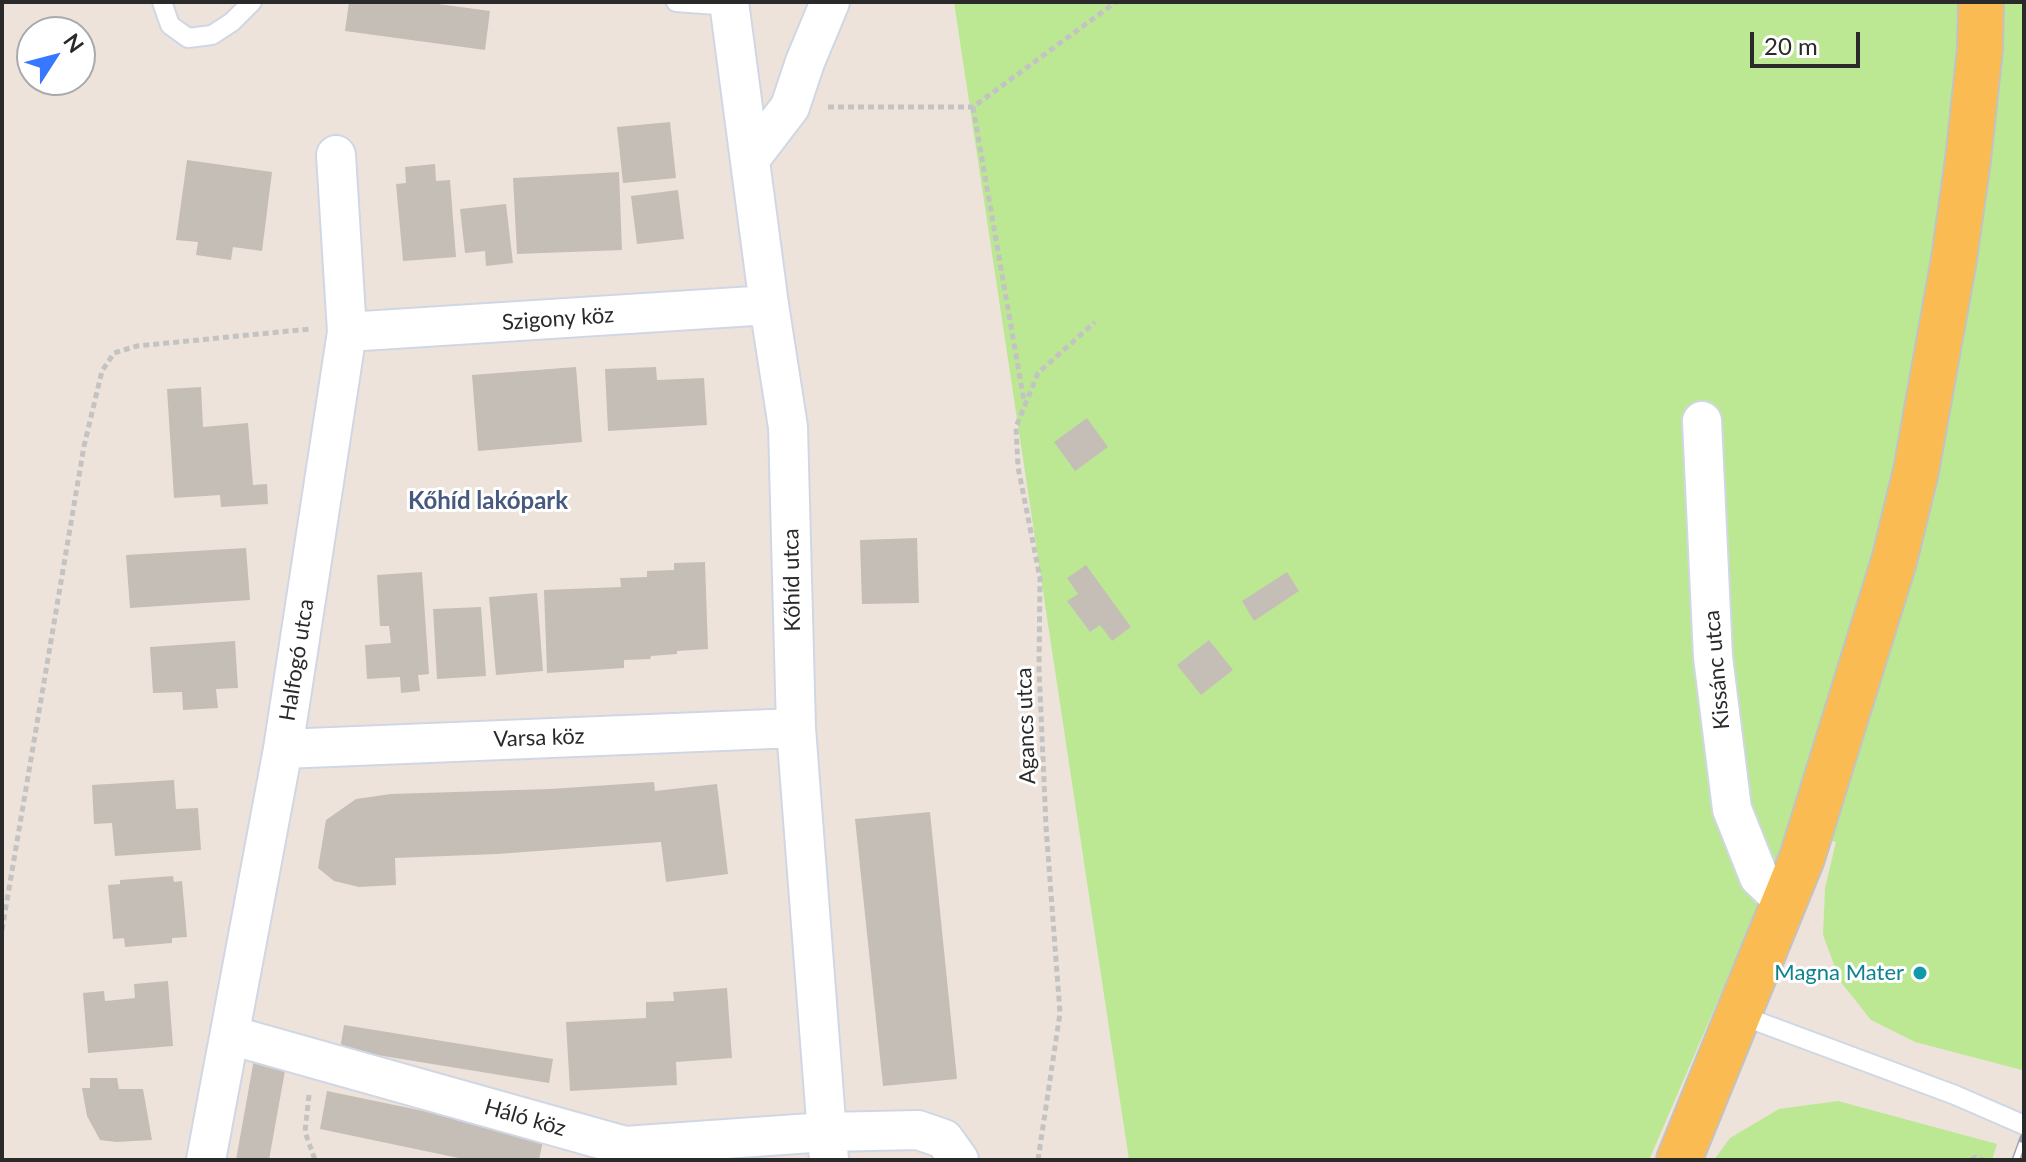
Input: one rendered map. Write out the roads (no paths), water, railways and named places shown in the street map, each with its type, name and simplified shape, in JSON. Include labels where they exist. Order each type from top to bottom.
[{"type":"main road","points":[[1679,1160],[1802,858],[1894,561],[1916,471],[1954,259],[1980,49],[1981,2]]},
{"type":"street","points":[[751,158],[790,107],[830,2]]},
{"type":"street","name":"Kőhíd utca","points":[[730,4],[788,427],[796,728],[827,1146]]},
{"type":"street","name":"Halfogó utca","points":[[206,1160],[283,749],[346,324],[336,155]]},
{"type":"street","name":"Szigony köz","points":[[346,324],[769,305]]},
{"type":"street","name":"Kissánc utca","points":[[1702,421],[1713,657],[1732,809],[1759,877],[1785,902]]},
{"type":"street","name":"Varsa köz","points":[[283,749],[796,728]]},
{"type":"street","name":"Háló köz","points":[[230,1035],[626,1153],[827,1146],[918,1130],[944,1139],[959,1160]]},
{"type":"lane","points":[[162,2],[170,25],[188,38],[212,35],[232,22],[252,2]]},
{"type":"lane","points":[[676,2],[730,4]]},
{"type":"lane","points":[[1740,1015],[1955,1095],[2024,1125]]},
{"type":"railway","points":[[2016,1160],[2024,1138]]},
{"type":"place","name":"Magna Mater","points":[[1920,973]]},
{"type":"district","name":"Kőhíd lakópark","points":[[488,501]]}]
